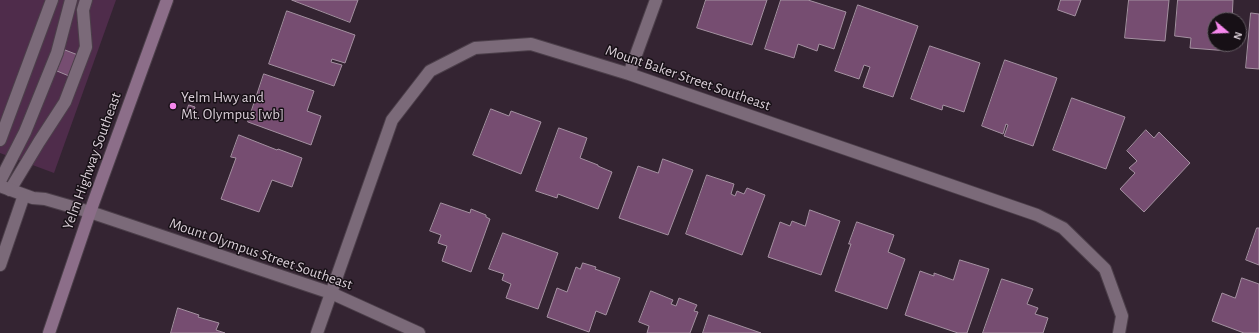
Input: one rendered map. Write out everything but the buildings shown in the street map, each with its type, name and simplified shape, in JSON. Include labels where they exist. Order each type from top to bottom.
[{"type":"main road","name":"Yelm Highway Southeast","points":[[49,333],[90,212],[167,0]]},
{"type":"street","points":[[0,140],[6,108],[52,0]]},
{"type":"street","points":[[0,182],[25,132],[57,53],[71,0]]},
{"type":"street","points":[[5,188],[65,102],[86,46],[83,10],[86,0]]},
{"type":"street","points":[[629,74],[656,0]]},
{"type":"street","name":"Mount Baker Street Southeast","points":[[317,333],[392,120],[430,71],[475,48],[531,44],[629,74],[1037,215],[1063,228],[1105,269],[1122,316],[1119,333]]},
{"type":"street","name":"Mount Olympus Street Southeast","points":[[5,188],[33,198],[45,199],[90,212],[331,293],[419,333]]},
{"type":"street","points":[[0,265],[24,195]]},
{"type":"shaded area","points":[[0,0],[116,0],[54,173],[0,153]]},
{"type":"place","name":"Yelm Hwy and Mt. Olympus [wb]","points":[[173,106]]}]
